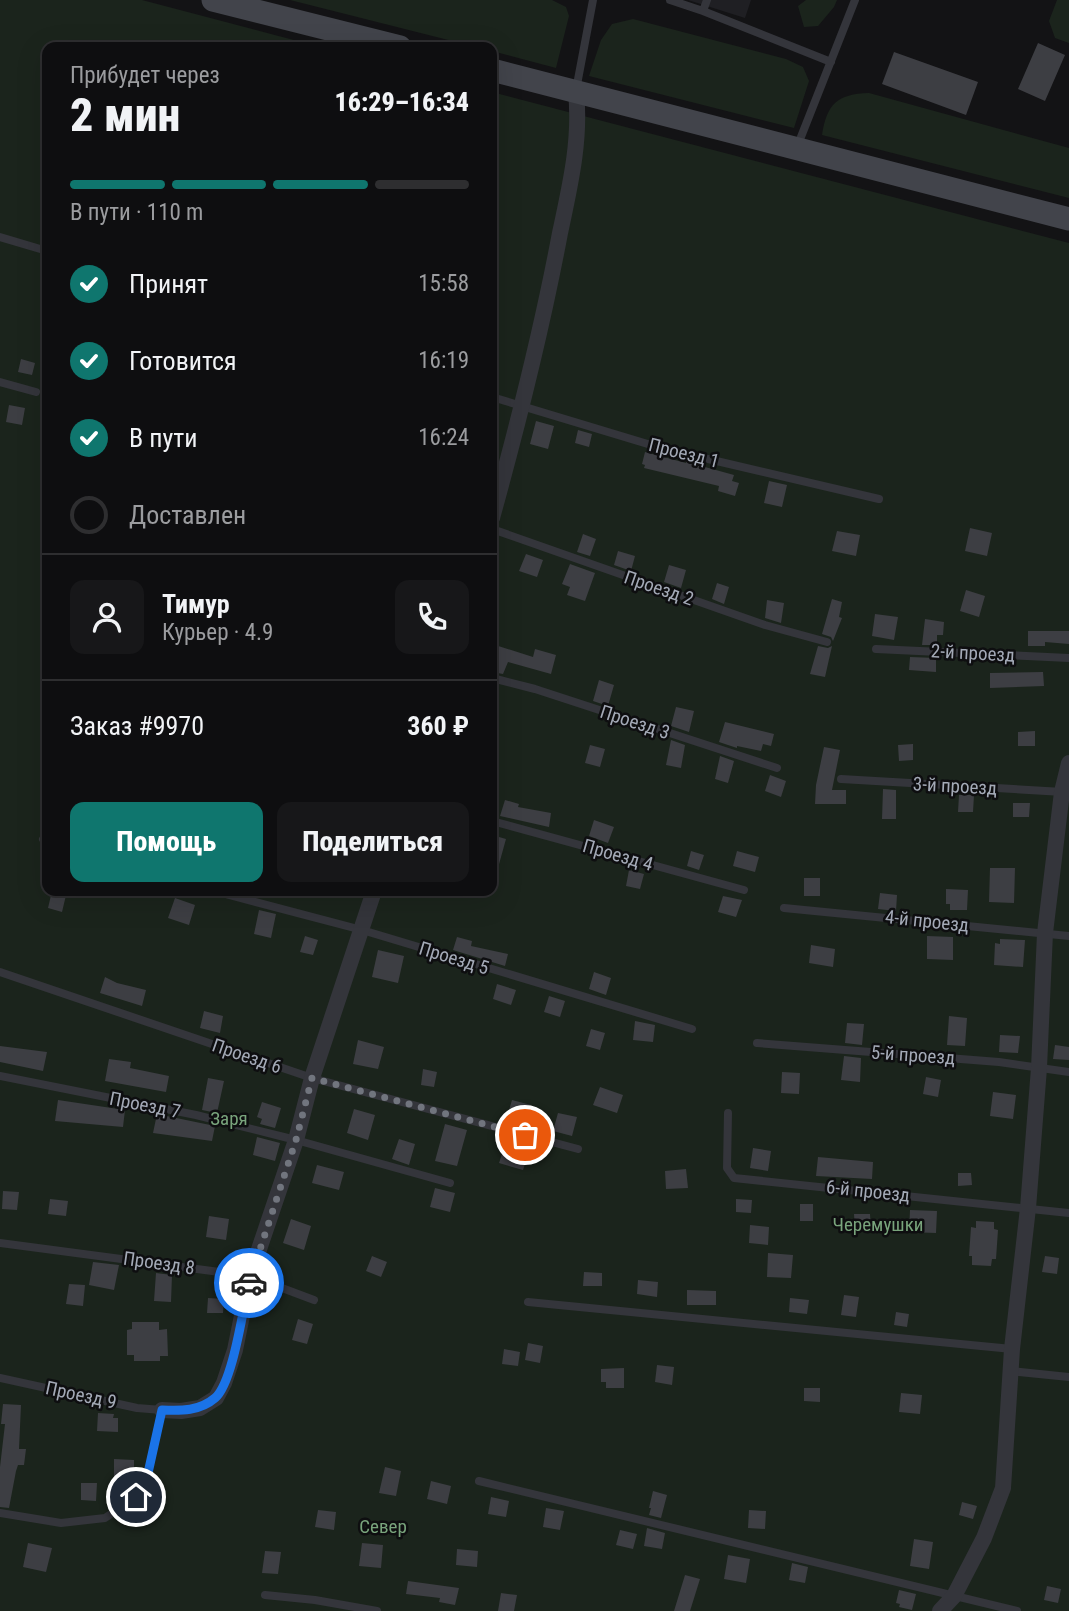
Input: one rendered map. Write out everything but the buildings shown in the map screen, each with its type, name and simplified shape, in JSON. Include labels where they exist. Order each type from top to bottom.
[{"type":"main road","points":[[214,0],[380,42]]},
{"type":"main road","points":[[497,71],[1069,219]]},
{"type":"street","points":[[497,499],[551,282],[579,120],[576,92]]},
{"type":"street","points":[[940,1611],[954,1596],[984,1538],[1003,1488],[1010,1371],[1028,1208],[1039,1068],[1045,933],[1069,763]]},
{"type":"street","points":[[162,1410],[200,1408],[216,1398],[225,1383],[235,1350],[250,1276],[372,896]]},
{"type":"lane","points":[[576,92],[593,0]]},
{"type":"lane","points":[[670,0],[831,62]]},
{"type":"lane","points":[[703,11],[707,0]]},
{"type":"lane","points":[[796,149],[855,0]]},
{"type":"lane","points":[[0,237],[42,250]]},
{"type":"lane","points":[[0,382],[36,392]]},
{"type":"lane","name":"Проезд 1","points":[[497,399],[661,448],[879,499]]},
{"type":"lane","name":"Проезд 2","points":[[497,531],[765,625],[827,642]]},
{"type":"lane","name":"2-й проезд","points":[[876,649],[1069,658]]},
{"type":"lane","name":"Проезд 3","points":[[497,679],[535,689],[777,768]]},
{"type":"lane","name":"3-й проезд","points":[[842,779],[1065,793]]},
{"type":"lane","name":"Проезд 4","points":[[497,822],[744,890]]},
{"type":"lane","name":"Проезд 5","points":[[233,896],[362,930],[692,1029]]},
{"type":"lane","name":"4-й проезд","points":[[784,908],[1069,936]]},
{"type":"lane","name":"Проезд 6","points":[[0,972],[312,1078],[578,1149]]},
{"type":"lane","name":"5-й проезд","points":[[757,1043],[999,1062],[1069,1072]]},
{"type":"lane","name":"Проезд 7","points":[[0,1076],[196,1115],[450,1183]]},
{"type":"lane","name":"6-й проезд","points":[[728,1112],[727,1168],[734,1178],[1069,1213]]},
{"type":"lane","name":"Проезд 8","points":[[0,1243],[250,1276],[314,1300]]},
{"type":"lane","points":[[528,1302],[1012,1349]]},
{"type":"lane","points":[[1010,1371],[1069,1377]]},
{"type":"lane","name":"Проезд 9","points":[[0,1378],[137,1408],[162,1410]]},
{"type":"lane","points":[[0,1513],[61,1523],[104,1518],[136,1497],[148,1473],[162,1410]]},
{"type":"lane","points":[[479,1481],[1017,1611]]},
{"type":"lane","points":[[265,1595],[315,1600],[377,1611]]},
{"type":"shaded area","points":[[688,0],[751,0],[745,18]]},
{"type":"green space","points":[[0,0],[142,0],[301,42],[42,42],[42,896],[497,896],[497,93],[1069,243],[1069,1611],[0,1611]]},
{"type":"green space","points":[[290,0],[552,0],[566,7],[569,16],[556,68],[497,52],[497,42],[456,42]]},
{"type":"green space","points":[[806,0],[837,0],[818,26],[804,27],[798,6]]},
{"type":"green space","points":[[1057,0],[1069,0],[1069,43],[1055,38],[1049,21]]},
{"type":"green space","points":[[633,19],[786,59],[803,67],[809,81],[794,128],[589,76],[601,40],[612,24]]},
{"type":"green space","points":[[869,93],[1069,148],[1069,198],[822,135],[827,116],[835,103],[849,96]]},
{"type":"way so far","points":[[249,1283],[296,1140],[312,1078],[525,1135]]},
{"type":"route","points":[[136,1497],[148,1473],[162,1410],[200,1408],[216,1398],[225,1383],[249,1283]]},
{"type":"park label","name":"Заря","points":[[229,1118]]},
{"type":"park label","name":"Черемушки","points":[[878,1224]]},
{"type":"park label","name":"Север","points":[[383,1526]]}]
